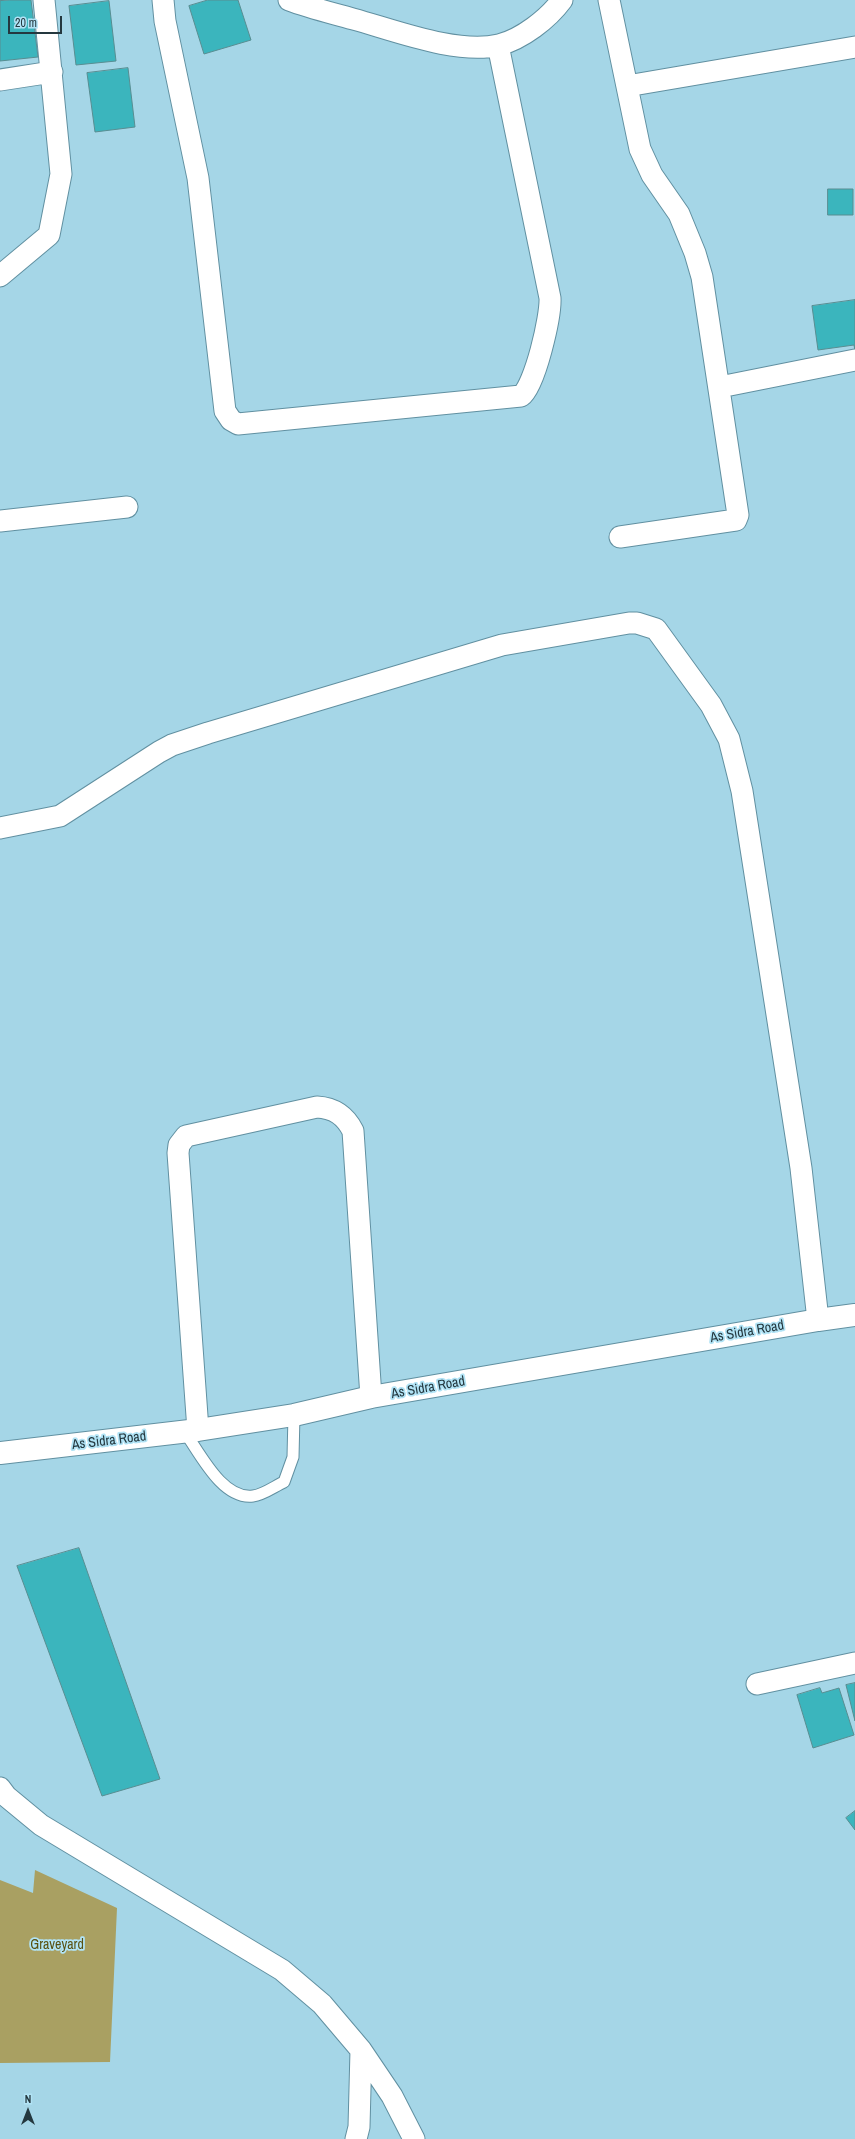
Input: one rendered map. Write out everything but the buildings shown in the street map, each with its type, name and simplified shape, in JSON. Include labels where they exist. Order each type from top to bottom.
[{"type":"main road","name":"As Sidra Road","points":[[0,1453],[191,1431],[294,1415],[371,1398],[818,1320],[855,1316]]},
{"type":"street","points":[[0,276],[45,240],[52,227],[61,174],[44,0]]},
{"type":"street","points":[[163,0],[165,22],[198,178],[225,411],[231,420],[238,424],[521,396],[525,393],[531,383],[551,310],[550,298],[498,45]]},
{"type":"street","points":[[289,0],[450,46],[498,45],[516,38],[552,13],[562,0]]},
{"type":"street","points":[[608,0],[643,156],[652,175],[679,214],[699,264],[720,387],[738,515],[736,520],[620,537]]},
{"type":"street","points":[[627,86],[855,47]]},
{"type":"street","points":[[0,80],[52,72]]},
{"type":"street","points":[[720,387],[855,360]]},
{"type":"street","points":[[0,521],[127,507]]},
{"type":"street","points":[[0,828],[60,816],[159,752],[215,731],[502,645],[637,623],[656,629],[711,705],[724,728],[729,739],[742,791],[801,1168],[818,1320]]},
{"type":"street","points":[[191,1431],[178,1153],[180,1145],[186,1136],[316,1107],[335,1111],[348,1120],[353,1131],[371,1398]]},
{"type":"street","points":[[757,1684],[855,1663]]},
{"type":"street","points":[[0,1788],[6,1796],[41,1825],[282,1970],[322,2004],[361,2050],[392,2096],[414,2139]]},
{"type":"street","points":[[356,2139],[360,2128],[361,2050]]},
{"type":"lane","points":[[191,1431],[219,1481],[237,1495],[254,1496],[284,1482],[293,1457],[294,1415]]},
{"type":"green space","name":"Graveyard","points":[[35,1870],[117,1908],[110,2062],[0,2063],[0,1880],[33,1893]]}]
